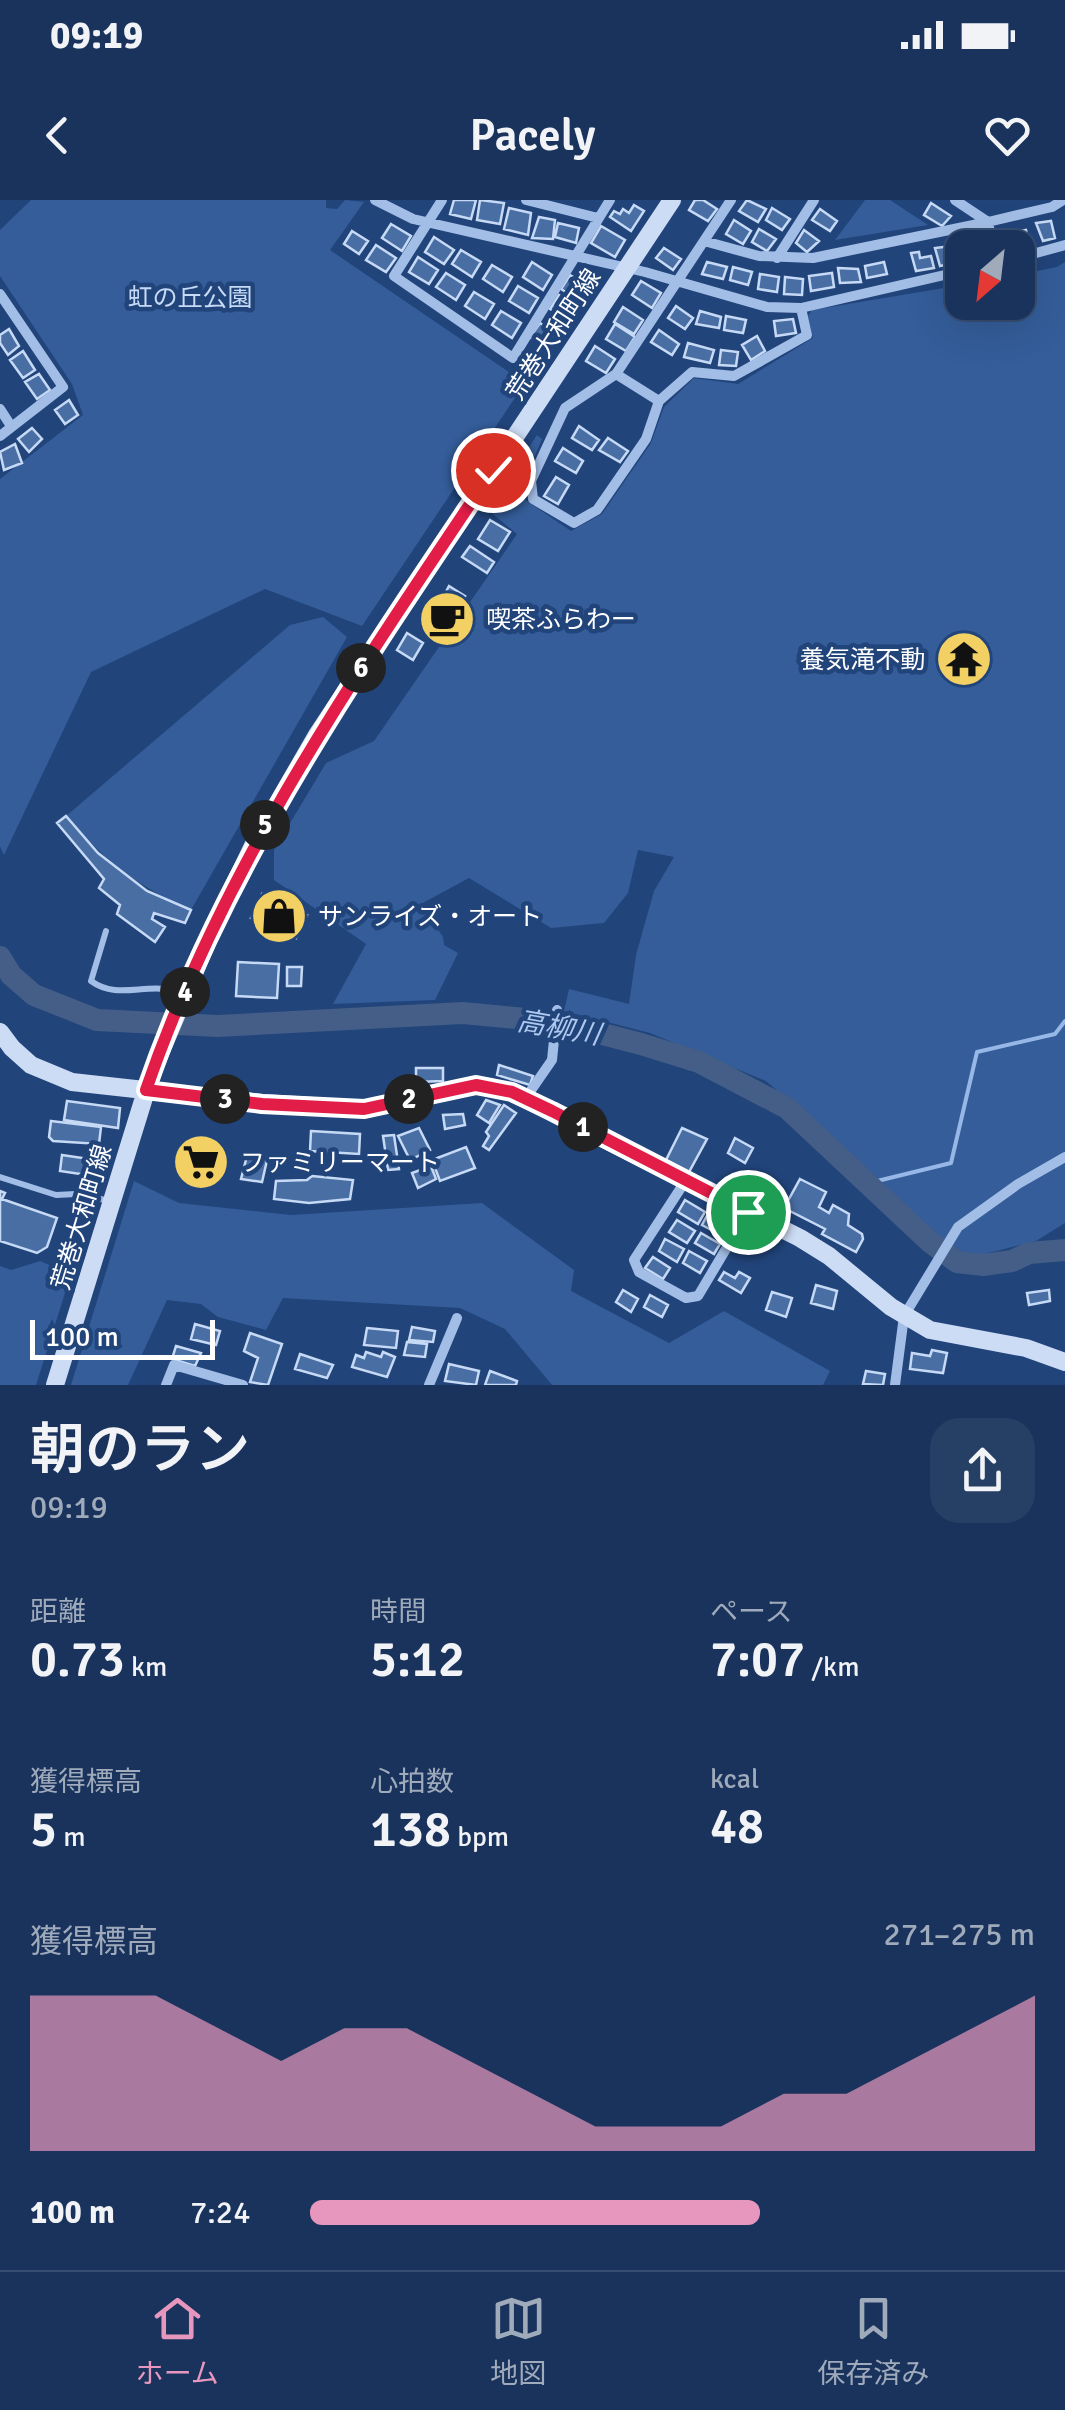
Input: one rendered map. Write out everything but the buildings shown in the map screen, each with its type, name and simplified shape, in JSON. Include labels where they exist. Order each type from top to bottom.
[{"type":"street","points":[[376,200],[412,218],[676,280],[767,307],[801,308],[945,275]]},
{"type":"street","points":[[442,200],[394,276],[513,358],[610,200]]},
{"type":"street","points":[[527,200],[598,218]]},
{"type":"street","name":"荒巻大和町線","points":[[55,1385],[146,1090],[176,1013],[253,846],[317,735],[672,200]]},
{"type":"street","points":[[732,200],[616,374],[565,408],[532,482],[533,498],[574,523],[598,510],[646,439],[659,401],[692,372],[734,376],[807,336],[801,308]]},
{"type":"street","points":[[777,258],[814,200]]},
{"type":"street","points":[[955,200],[988,222],[990,230]]},
{"type":"street","points":[[704,241],[777,258],[812,258],[1052,208],[1062,200]]},
{"type":"street","points":[[1035,254],[1065,246]]},
{"type":"street","points":[[0,294],[63,386],[0,436]]},
{"type":"street","points":[[616,374],[659,401]]},
{"type":"street","points":[[0,410],[11,426]]},
{"type":"street","points":[[525,1098],[552,1060],[556,1010]]},
{"type":"street","points":[[0,1032],[22,1057],[57,1077],[146,1090],[262,1104],[364,1109],[476,1085],[525,1098],[829,1256],[904,1316],[930,1330],[1026,1348],[1065,1362]]},
{"type":"street","points":[[895,1385],[904,1316],[958,1227],[1018,1184],[1065,1158]]},
{"type":"street","points":[[686,1180],[634,1260],[639,1272],[686,1298],[698,1296],[748,1212]]},
{"type":"street","points":[[430,1385],[457,1318]]},
{"type":"street","points":[[166,1385],[174,1365],[242,1385]]},
{"type":"lane","points":[[106,931],[91,981],[110,991],[146,986],[168,988],[184,995]]},
{"type":"lane","points":[[0,1177],[56,1195],[76,1194],[112,1201]]},
{"type":"green space","name":"虹の丘公園","points":[[31,200],[326,200],[326,208],[337,209],[345,200],[364,202],[330,250],[525,383],[362,626],[265,589],[91,672],[4,855],[0,846],[0,479],[83,415],[72,384],[0,276],[0,230]]},
{"type":"green space","points":[[865,200],[890,200],[928,225],[835,240]]},
{"type":"green space","points":[[1065,262],[1065,1223],[1036,1241],[981,1255],[959,1251],[938,1238],[880,1180],[766,1081],[650,1033],[564,1011],[569,989],[629,1004],[636,955],[654,891],[674,857],[638,850],[628,893],[604,923],[551,928],[469,878],[421,904],[443,937],[444,945],[458,953],[435,1000],[333,1004],[366,944],[274,880],[274,850],[326,763],[374,741],[517,534],[488,510],[537,435],[542,439],[522,486],[524,499],[571,531],[602,514],[651,443],[664,407],[694,378],[738,384],[813,338],[808,316],[812,310],[945,288],[945,320],[1035,320],[1035,272]]},
{"type":"green space","points":[[323,617],[347,637],[191,910],[123,871],[66,816],[290,625]]},
{"type":"green space","points":[[134,1181],[179,1203],[291,1215],[482,1203],[574,1270],[571,1291],[669,1343],[724,1311],[830,1371],[823,1385],[552,1385],[505,1329],[460,1308],[283,1298],[266,1330],[218,1317],[201,1304],[167,1300],[128,1385],[71,1385]]},
{"type":"green space","points":[[40,1261],[71,1274],[36,1385],[0,1385],[0,1266],[11,1270]]},
{"type":"waterway","name":"高柳川","points":[[0,957],[11,975],[34,995],[97,1020],[218,1026],[463,1013],[557,1022],[641,1044],[699,1062],[787,1108],[930,1242],[957,1262],[983,1265],[1012,1261],[1029,1253],[1065,1250]]},
{"type":"waterway","points":[[869,1183],[951,1163],[977,1052],[1055,1034],[1065,1021]]},
{"type":"place","name":"喫茶ふらわー","points":[[447,619]]},
{"type":"place","name":"養気滝不動","points":[[964,659]]},
{"type":"place","name":"サンライズ・オート","points":[[279,916]]},
{"type":"place","name":"ファミリーマート","points":[[201,1162]]},
{"type":"route","points":[[493,470],[317,735],[253,846],[211,933],[146,1090],[262,1104],[364,1109],[476,1085],[512,1092],[748,1212]]}]
